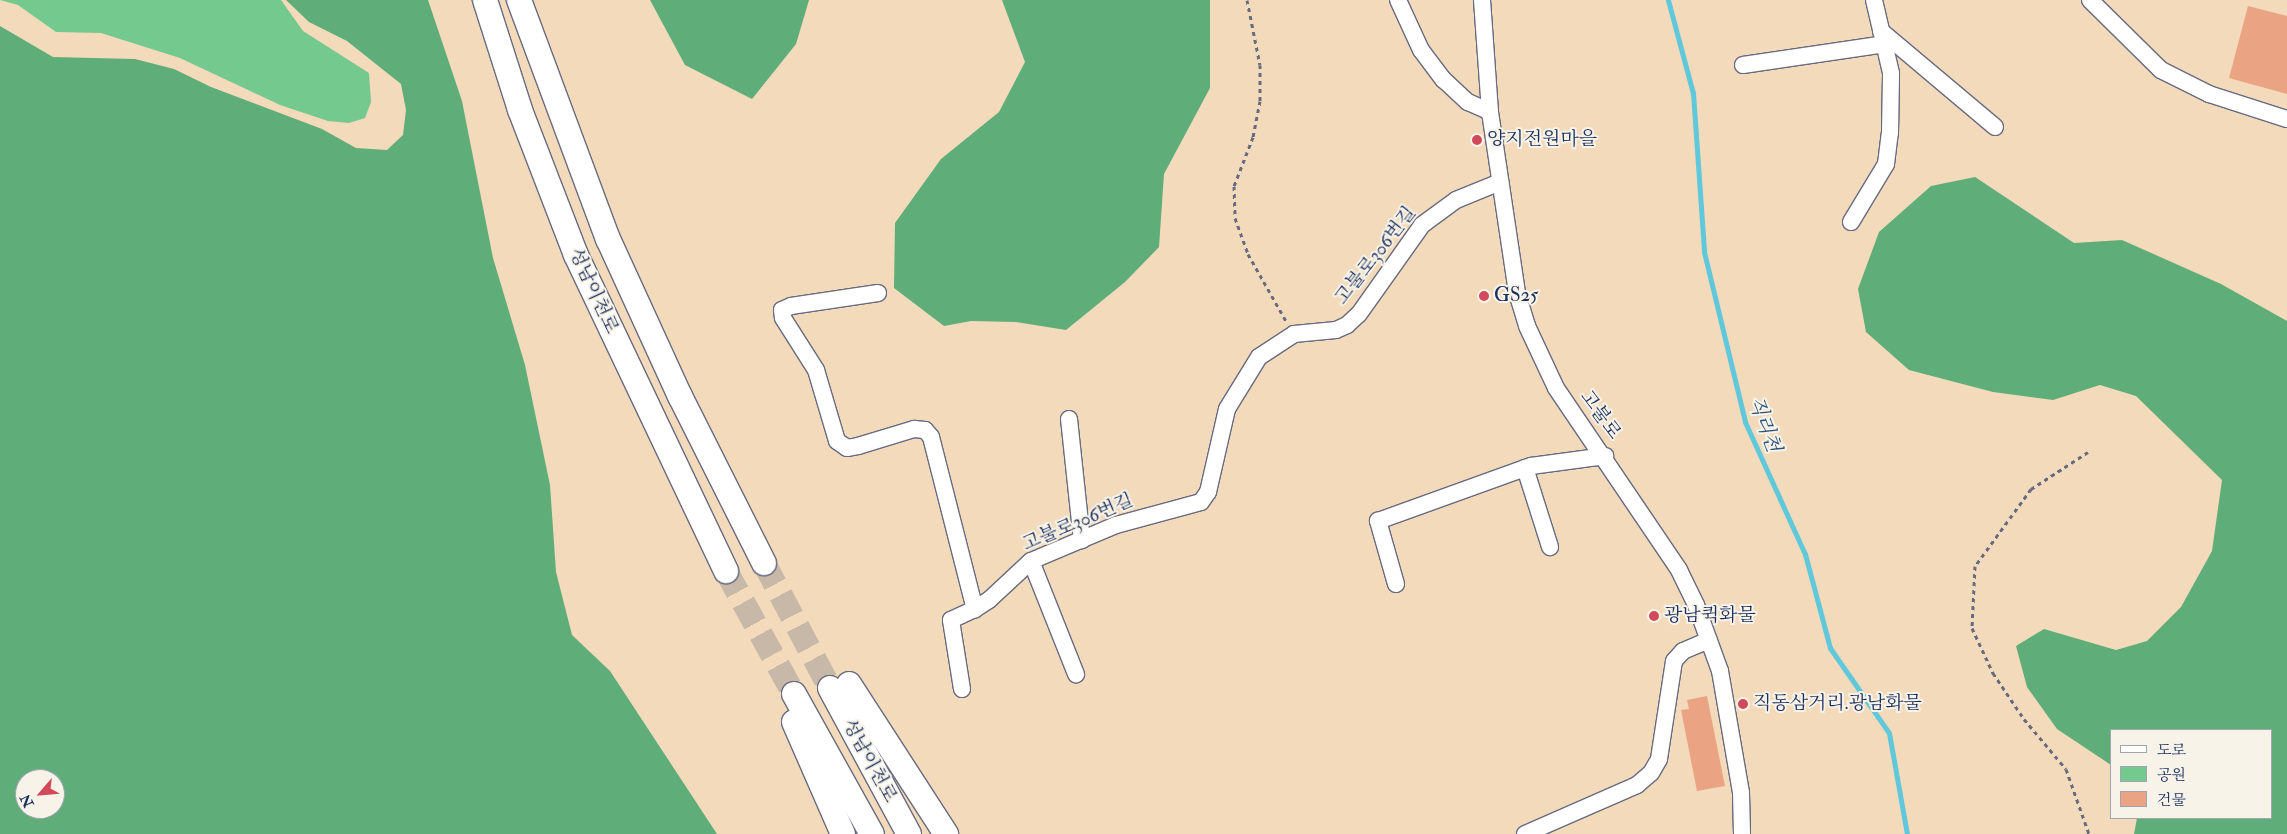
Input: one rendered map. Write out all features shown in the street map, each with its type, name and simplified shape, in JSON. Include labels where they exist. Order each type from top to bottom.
[{"type":"highway","name":"성남이천로","points":[[486,0],[520,110],[576,254],[726,572]]},
{"type":"highway","name":"성남이천로","points":[[519,0],[608,239],[680,396],[764,563]]},
{"type":"highway","name":"성남이천로","points":[[909,834],[840,686],[946,834]]},
{"type":"highway","name":"성남이천로","points":[[843,834],[789,696],[872,834]]},
{"type":"street","points":[[1398,0],[1421,50],[1444,80],[1468,102],[1490,112]]},
{"type":"street","name":"고불로","points":[[1482,0],[1490,112],[1517,293],[1527,326],[1556,388],[1605,456],[1679,570],[1709,640],[1720,672],[1731,730],[1741,793],[1742,834]]},
{"type":"street","points":[[1851,222],[1886,164],[1890,133],[1891,73],[1874,0]]},
{"type":"street","points":[[2090,0],[2161,70],[2209,94],[2287,119]]},
{"type":"street","points":[[1743,65],[1883,37]]},
{"type":"street","points":[[1883,37],[1995,127]]},
{"type":"street","name":"고불로306번길","points":[[962,689],[951,620],[989,600],[1032,561],[1116,525],[1201,502],[1208,492],[1227,409],[1239,386],[1259,357],[1294,334],[1336,330],[1347,325],[1359,314],[1422,225],[1456,200],[1500,182]]},
{"type":"street","points":[[878,293],[790,306],[782,310],[784,318],[816,370],[837,441],[847,448],[914,430],[925,430],[931,437],[975,609]]},
{"type":"street","points":[[1069,419],[1082,540]]},
{"type":"street","points":[[1396,584],[1378,521],[1524,468],[1552,461],[1605,456]]},
{"type":"street","points":[[1524,468],[1550,547]]},
{"type":"street","points":[[1032,561],[1076,674]]},
{"type":"street","points":[[1525,834],[1637,784],[1651,773],[1659,759],[1674,661],[1683,650],[1709,640]]},
{"type":"path","points":[[1247,0],[1260,65],[1260,101],[1253,137],[1234,186],[1235,218],[1248,254],[1294,334]]},
{"type":"path","points":[[2088,452],[2031,489],[1974,566],[1972,628],[1992,673],[2024,719],[2066,769],[2089,834]]},
{"type":"green space","points":[[0,0],[281,0],[303,31],[369,73],[371,102],[365,118],[349,123],[328,121],[280,105],[180,58],[101,33],[56,32],[18,5]]},
{"type":"green space","points":[[286,0],[428,0],[462,101],[493,258],[525,365],[550,485],[556,572],[572,635],[610,671],[717,834],[0,834],[0,26],[53,57],[135,59],[174,69],[211,87],[322,129],[356,148],[387,150],[403,135],[406,110],[401,84],[347,41],[309,22]]},
{"type":"green space","points":[[650,0],[809,0],[796,44],[752,99],[685,65]]},
{"type":"green space","points":[[1002,0],[1210,0],[1210,88],[1164,174],[1159,247],[1125,282],[1066,330],[1016,322],[971,321],[944,326],[894,288],[895,223],[941,159],[999,112],[1025,62]]},
{"type":"green space","points":[[1975,177],[2074,243],[2122,240],[2221,284],[2287,321],[2287,834],[2134,834],[2137,819],[2272,819],[2272,729],[2110,729],[2110,764],[2057,729],[2027,687],[2016,646],[2044,629],[2116,650],[2147,641],[2181,607],[2212,551],[2222,480],[2136,396],[2100,385],[2053,400],[1993,392],[1909,370],[1866,332],[1858,289],[1879,232],[1931,186]]},
{"type":"building","points":[[2248,6],[2287,16],[2287,94],[2229,78]]},
{"type":"building","points":[[1707,696],[1725,786],[1697,791],[1681,710],[1689,709],[1687,700]]},
{"type":"waterway","name":"직리천","points":[[1668,0],[1693,93],[1704,252],[1745,422],[1805,554],[1830,648],[1889,733],[1907,834]]},
{"type":"tunnel","points":[[764,563],[830,688]]},
{"type":"tunnel","points":[[726,571],[794,694]]},
{"type":"place","name":"양지전원마을","points":[[1477,140]]},
{"type":"place","name":"GS25","points":[[1484,296]]},
{"type":"place","name":"광남퀵화물","points":[[1654,616]]},
{"type":"place","name":"직동삼거리.광남화물","points":[[1743,704]]}]
